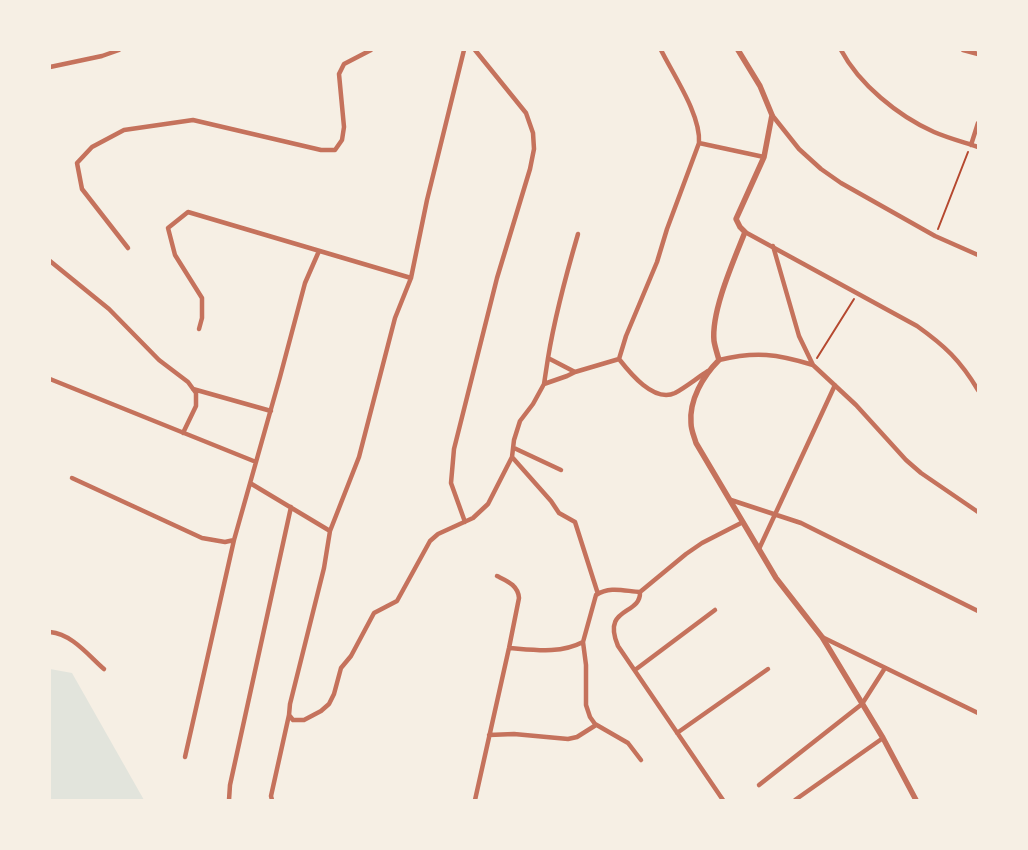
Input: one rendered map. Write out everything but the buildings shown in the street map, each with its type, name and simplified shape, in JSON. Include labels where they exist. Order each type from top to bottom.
[{"type":"street","points":[[50,67],[102,56],[119,50]]},
{"type":"street","points":[[128,248],[82,189],[77,163],[92,147],[124,130],[194,120],[321,150],[335,150],[342,140],[344,127],[339,74],[344,64],[371,50]]},
{"type":"street","points":[[272,800],[271,796],[290,704],[324,568],[330,531],[359,456],[395,318],[411,278],[427,200],[464,50]]},
{"type":"street","points":[[465,522],[451,483],[454,448],[497,278],[530,169],[534,149],[533,133],[522,107],[475,50]]},
{"type":"street","points":[[619,359],[626,336],[657,262],[699,144],[700,135],[697,121],[661,50]]},
{"type":"street","points":[[738,50],[760,86],[772,115],[799,149],[821,169],[841,183],[935,236],[978,255]]},
{"type":"street","points":[[841,50],[863,82],[912,120],[933,131],[978,148]]},
{"type":"street","points":[[963,50],[978,54]]},
{"type":"street","points":[[772,115],[764,157],[738,214],[737,223],[745,232],[858,292],[917,326],[943,345],[966,370],[978,390]]},
{"type":"street","points":[[971,145],[978,123]]},
{"type":"street","points":[[699,144],[764,157]]},
{"type":"street","points":[[199,329],[202,318],[202,298],[175,255],[168,228],[188,212],[411,278]]},
{"type":"street","points":[[719,360],[714,342],[716,318],[726,280],[745,232]]},
{"type":"street","points":[[289,715],[294,720],[304,720],[322,711],[329,704],[334,694],[341,668],[351,656],[374,613],[397,601],[430,541],[438,534],[465,522],[481,512],[488,504],[512,457],[514,440],[520,421],[533,404],[544,384],[562,286],[578,234]]},
{"type":"street","points":[[773,246],[799,336],[813,365],[835,385],[921,474],[978,512]]},
{"type":"street","points":[[185,757],[234,540],[305,283],[319,251]]},
{"type":"street","points":[[50,261],[108,309],[159,360],[188,382],[196,393],[196,406],[183,433]]},
{"type":"street","points":[[619,359],[635,379],[658,393],[668,395],[675,393],[708,371],[719,360],[753,354],[770,354],[813,365]]},
{"type":"street","points":[[548,358],[575,372]]},
{"type":"street","points":[[544,384],[575,372],[619,359]]},
{"type":"street","points":[[708,371],[696,394],[692,409],[691,424],[696,443],[788,594],[822,637],[883,738],[916,800]]},
{"type":"street","points":[[50,379],[256,462]]},
{"type":"street","points":[[759,549],[835,385]]},
{"type":"street","points":[[193,389],[271,411]]},
{"type":"street","points":[[514,448],[561,470]]},
{"type":"street","points":[[512,457],[551,501],[559,513],[575,522],[598,594]]},
{"type":"street","points":[[72,478],[202,538],[225,542],[234,540]]},
{"type":"street","points":[[250,483],[330,531]]},
{"type":"street","points":[[731,500],[801,523],[978,611]]},
{"type":"street","points":[[229,800],[230,785],[291,507]]},
{"type":"street","points":[[641,760],[628,743],[596,725],[590,717],[586,705],[586,665],[583,642],[592,604],[598,594],[612,588],[640,592],[694,548],[720,532],[743,522]]},
{"type":"street","points":[[475,800],[509,648],[518,592],[514,586],[497,576]]},
{"type":"street","points":[[640,592],[638,602],[621,614],[615,621],[614,630],[618,646],[722,800]]},
{"type":"street","points":[[635,670],[716,610]]},
{"type":"street","points":[[50,632],[68,637],[104,669]]},
{"type":"street","points":[[822,637],[978,713]]},
{"type":"street","points":[[509,648],[559,650],[583,642]]},
{"type":"street","points":[[758,785],[862,704],[885,668]]},
{"type":"street","points":[[677,733],[768,669]]},
{"type":"street","points":[[489,735],[514,734],[568,739],[577,737],[596,725]]},
{"type":"street","points":[[795,800],[883,738]]},
{"type":"path","points":[[935,236],[971,145]]},
{"type":"path","points":[[813,365],[858,292]]},
{"type":"shaded area","points":[[50,669],[72,673],[144,800],[50,800]]}]
